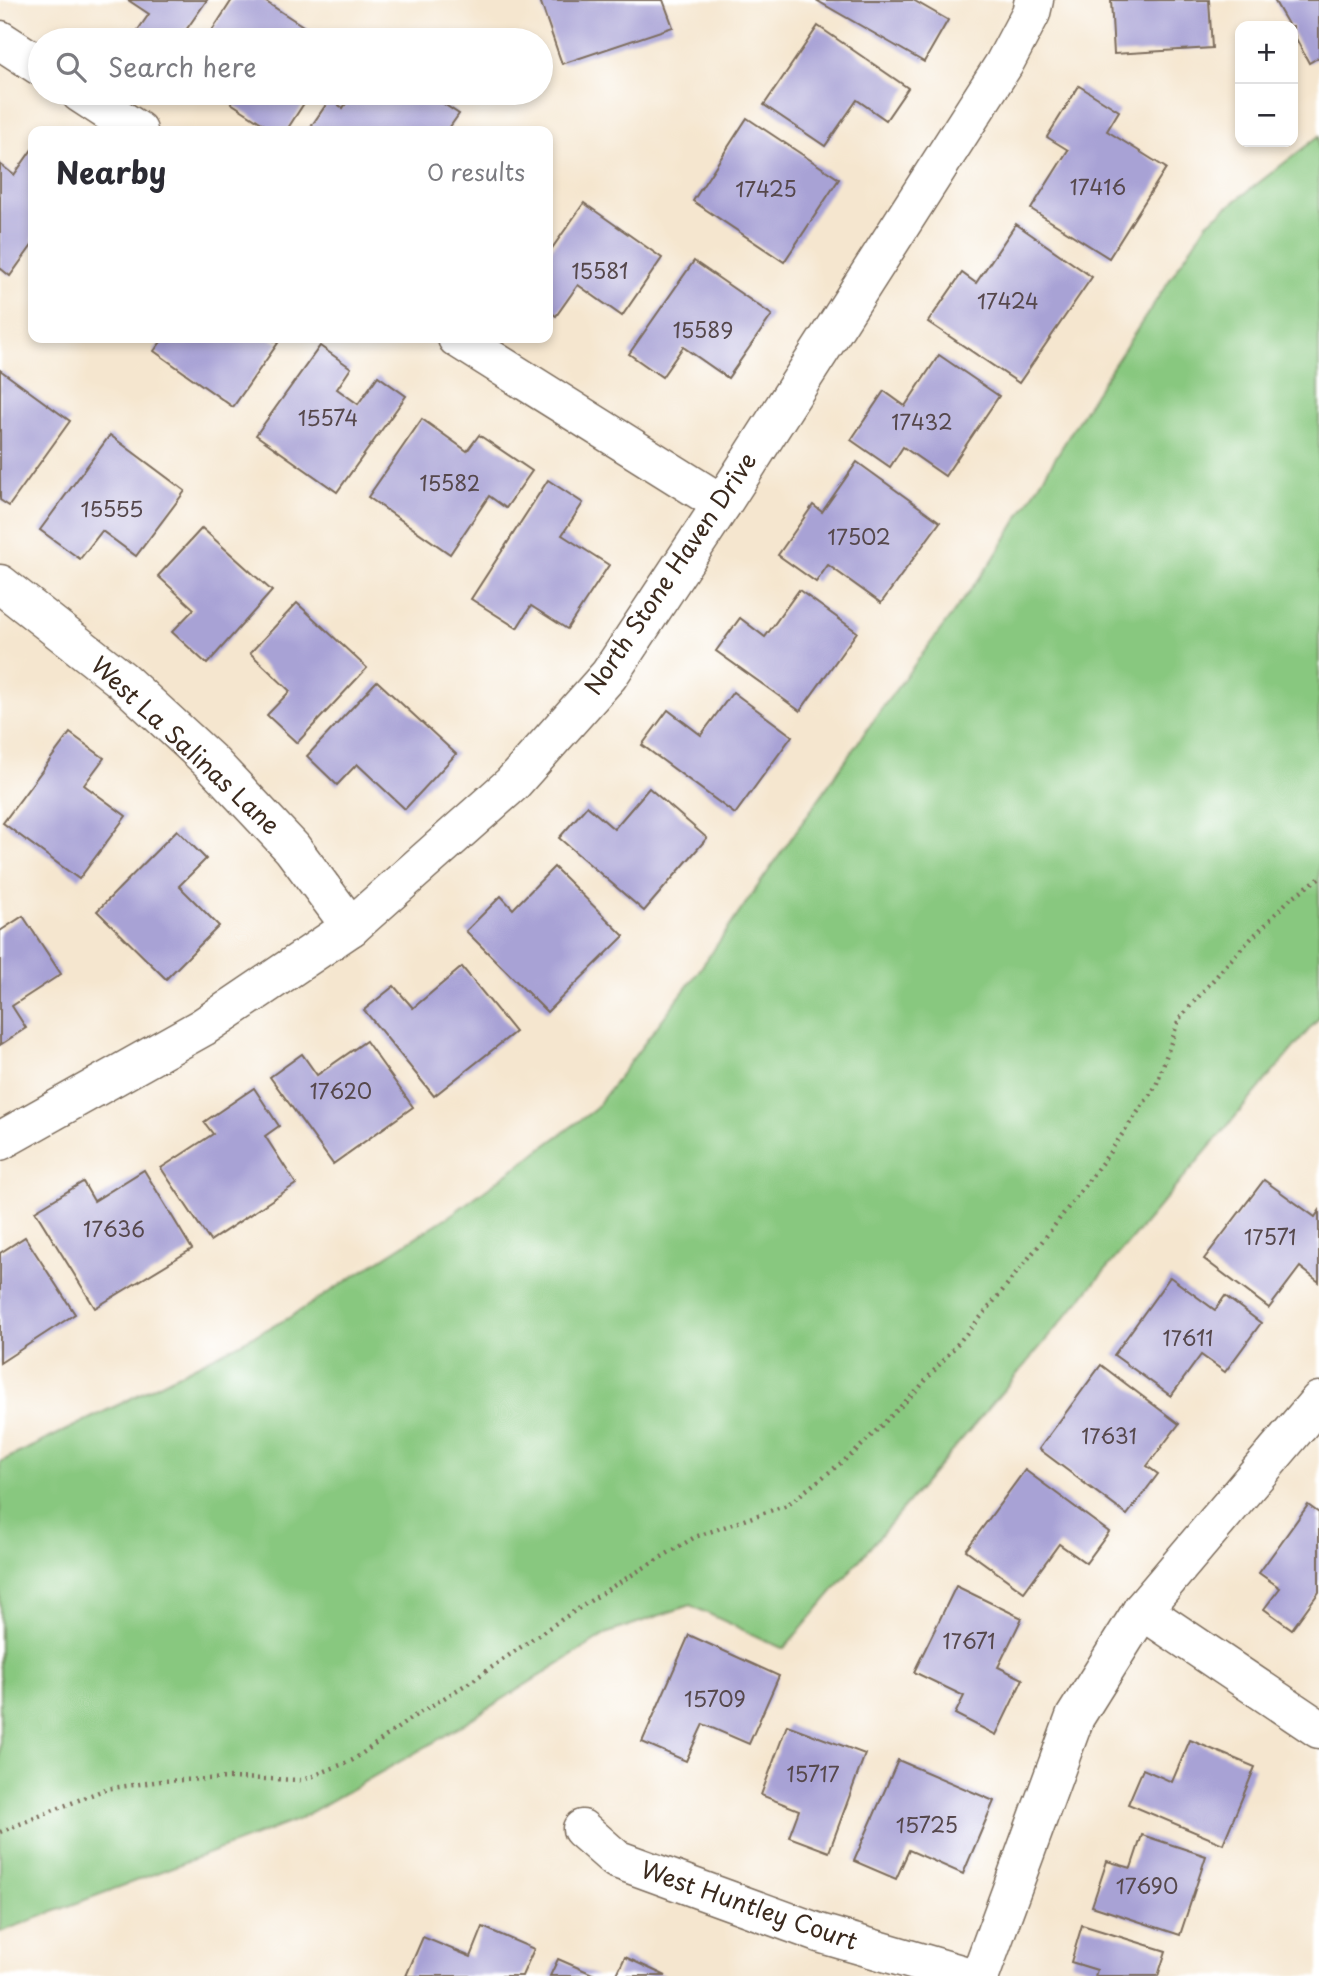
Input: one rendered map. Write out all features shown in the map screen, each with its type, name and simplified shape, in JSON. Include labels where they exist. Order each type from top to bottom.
[{"type":"street","name":"North Stone Haven Drive","points":[[0,1141],[203,1027],[351,927],[512,784],[609,675],[1004,64],[1031,13],[1034,0]]},
{"type":"street","points":[[0,40],[28,58]]},
{"type":"street","points":[[98,105],[130,126]]},
{"type":"street","points":[[465,343],[722,504]]},
{"type":"street","name":"West La Salinas Lane","points":[[0,584],[122,680],[211,762],[292,848],[351,927]]},
{"type":"street","points":[[980,1976],[1075,1717],[1142,1610],[1319,1401]]},
{"type":"street","points":[[1142,1610],[1319,1729]]},
{"type":"street","name":"West Huntley Court","points":[[582,1829],[616,1859],[819,1933],[967,1976]]},
{"type":"path","points":[[0,1832],[106,1788],[161,1781],[230,1778],[303,1780],[353,1760],[413,1717],[610,1588],[695,1538],[787,1505],[855,1452],[919,1388],[986,1311],[1100,1166],[1156,1086],[1179,1020],[1236,954],[1290,899],[1319,878]]},
{"type":"green space","points":[[1319,136],[1319,1018],[784,1649],[690,1605],[608,1633],[436,1741],[297,1820],[0,1932],[0,1462],[287,1319],[452,1214],[594,1110],[698,972],[882,708],[992,561],[1094,395],[1207,223]]},
{"type":"building","points":[[128,0],[207,0],[187,28],[139,28],[149,14]]},
{"type":"building","points":[[232,0],[263,0],[306,28],[214,28]]},
{"type":"building","points":[[540,0],[663,0],[673,27],[562,64],[553,38],[553,28],[550,28]]},
{"type":"building","points":[[816,0],[913,0],[948,20],[924,62]]},
{"type":"building","points":[[1111,0],[1209,0],[1212,48],[1114,54]]},
{"type":"building","points":[[1274,0],[1319,0],[1319,57],[1309,63],[1298,42],[1298,21],[1286,21]]},
{"type":"building","points":[[818,26],[908,88],[886,120],[857,100],[825,146],[764,105]]},
{"type":"building","points":[[1079,86],[1119,111],[1107,131],[1166,168],[1109,258],[1031,209],[1068,150],[1047,137]]},
{"type":"building","points":[[234,105],[303,105],[289,126],[266,126]]},
{"type":"building","points":[[326,105],[339,105],[343,108],[345,105],[445,105],[459,114],[451,126],[311,126]]},
{"type":"building","points":[[747,118],[839,179],[784,262],[693,201]]},
{"type":"building","points":[[28,155],[28,251],[10,276],[0,268],[0,164],[14,175]]},
{"type":"building","points":[[584,203],[662,258],[622,316],[578,285],[556,316],[553,314],[553,247]]},
{"type":"building","points":[[1016,224],[1092,277],[1019,383],[928,322],[962,273],[976,283]]},
{"type":"building","points":[[694,261],[772,315],[728,378],[683,347],[662,377],[629,354]]},
{"type":"building","points":[[160,343],[278,343],[233,407],[154,351]]},
{"type":"building","points":[[320,346],[351,368],[337,389],[358,404],[378,376],[406,396],[337,492],[256,435]]},
{"type":"building","points":[[939,355],[999,396],[945,476],[903,447],[890,467],[851,440],[884,391],[905,406]]},
{"type":"building","points":[[0,370],[70,421],[9,506],[0,500]]},
{"type":"building","points":[[422,419],[467,451],[479,435],[532,471],[506,508],[489,496],[450,554],[368,497]]},
{"type":"building","points":[[110,435],[185,491],[136,556],[102,531],[80,559],[40,530]]},
{"type":"building","points":[[857,462],[940,522],[881,603],[828,565],[816,582],[778,555],[813,505],[822,512]]},
{"type":"building","points":[[548,480],[583,503],[562,535],[609,565],[567,629],[531,606],[517,628],[471,599]]},
{"type":"building","points":[[202,528],[272,591],[207,664],[172,632],[194,609],[158,576]]},
{"type":"building","points":[[799,590],[857,632],[800,711],[716,651],[740,618],[765,637]]},
{"type":"building","points":[[297,603],[367,668],[297,743],[267,715],[290,691],[250,653]]},
{"type":"building","points":[[377,681],[456,754],[405,809],[357,764],[337,785],[307,756]]},
{"type":"building","points":[[733,692],[792,736],[735,814],[642,745],[668,710],[701,735]]},
{"type":"building","points":[[70,733],[104,758],[84,785],[126,816],[79,879],[3,823]]},
{"type":"building","points":[[649,788],[707,838],[644,911],[559,838],[587,806],[614,829]]},
{"type":"building","points":[[177,830],[206,859],[179,886],[219,926],[166,979],[97,911]]},
{"type":"building","points":[[554,867],[624,936],[547,1012],[466,931],[501,896],[513,909]]},
{"type":"building","points":[[23,916],[61,974],[12,1006],[26,1028],[0,1045],[0,931]]},
{"type":"building","points":[[462,967],[515,1032],[434,1096],[364,1010],[394,986],[413,1008]]},
{"type":"building","points":[[366,1041],[413,1107],[333,1164],[270,1077],[302,1054],[317,1075]]},
{"type":"building","points":[[254,1088],[279,1126],[265,1136],[296,1184],[210,1241],[161,1168],[213,1134],[204,1122]]},
{"type":"building","points":[[144,1170],[192,1249],[95,1308],[35,1211],[83,1182],[94,1201]]},
{"type":"building","points":[[1264,1180],[1315,1217],[1319,1211],[1319,1282],[1300,1267],[1269,1308],[1204,1259]]},
{"type":"building","points":[[25,1237],[75,1314],[0,1363],[0,1253]]},
{"type":"building","points":[[1170,1277],[1215,1310],[1225,1296],[1261,1323],[1225,1372],[1201,1355],[1171,1396],[1114,1355]]},
{"type":"building","points":[[1101,1365],[1179,1424],[1147,1466],[1158,1474],[1127,1515],[1039,1449]]},
{"type":"building","points":[[1025,1470],[1109,1532],[1086,1563],[1059,1544],[1024,1592],[966,1550]]},
{"type":"building","points":[[1308,1505],[1319,1513],[1319,1592],[1292,1629],[1264,1609],[1280,1588],[1259,1573]]},
{"type":"building","points":[[956,1586],[1022,1618],[998,1667],[1023,1679],[996,1735],[955,1714],[964,1696],[914,1672]]},
{"type":"building","points":[[689,1635],[779,1676],[749,1744],[703,1724],[686,1761],[642,1742]]},
{"type":"building","points":[[787,1725],[865,1754],[829,1852],[789,1837],[799,1810],[761,1795]]},
{"type":"building","points":[[1190,1740],[1255,1767],[1223,1844],[1128,1804],[1143,1769],[1172,1782]]},
{"type":"building","points":[[898,1760],[994,1801],[963,1874],[909,1850],[896,1879],[854,1861]]},
{"type":"building","points":[[1142,1835],[1206,1856],[1180,1935],[1092,1906],[1107,1861],[1131,1868]]},
{"type":"building","points":[[1082,1925],[1166,1951],[1158,1976],[1095,1976],[1097,1970],[1071,1962]]},
{"type":"building","points":[[483,1927],[534,1949],[522,1976],[406,1976],[423,1937],[471,1957]]},
{"type":"building","points":[[625,1957],[666,1976],[616,1976]]},
{"type":"building","points":[[558,1959],[597,1976],[550,1976]]}]
